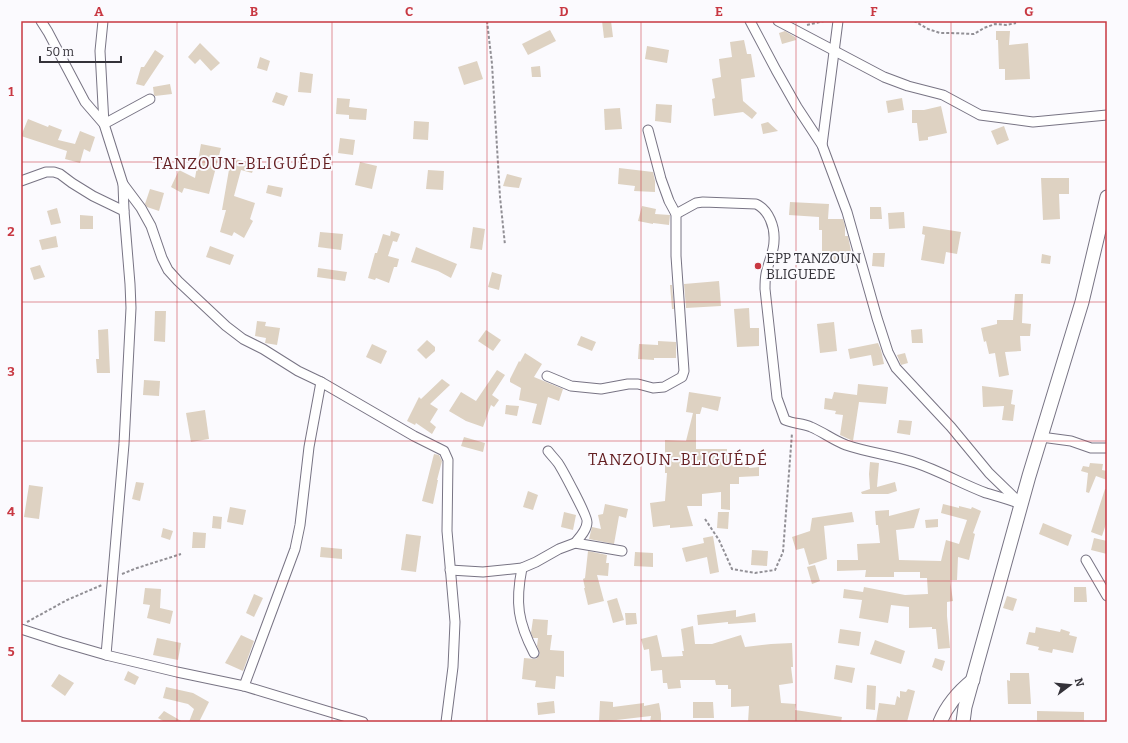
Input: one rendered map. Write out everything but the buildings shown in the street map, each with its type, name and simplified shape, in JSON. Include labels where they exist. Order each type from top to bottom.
[{"type":"main road","points":[[963,722],[965,706],[1021,504],[1082,302],[1107,197]]},
{"type":"main road","points":[[940,722],[946,709],[962,689],[973,680]]},
{"type":"street","points":[[41,21],[85,102],[104,124]]},
{"type":"street","points":[[103,21],[100,51],[104,124],[123,184],[130,284],[130,336],[124,444],[106,655]]},
{"type":"street","points":[[750,21],[796,107],[822,145],[847,212],[877,318],[888,352],[896,368],[951,427],[989,473],[1021,504]]},
{"type":"street","points":[[778,21],[884,77],[908,86],[943,95],[980,115],[1033,122],[1107,114]]},
{"type":"street","points":[[822,145],[838,21]]},
{"type":"street","points":[[104,124],[150,99]]},
{"type":"street","points":[[547,376],[571,386],[601,389],[628,384],[638,384],[653,388],[664,387],[682,377],[684,371],[676,256],[676,214],[669,201],[664,186],[648,130]]},
{"type":"street","points":[[21,181],[46,172],[54,172],[60,174],[93,196],[124,211]]},
{"type":"street","points":[[123,184],[148,220],[168,270],[208,310],[243,339],[263,349],[298,372],[321,382],[396,425],[444,450],[448,460],[447,532],[453,601],[454,641],[454,667],[446,722]]},
{"type":"street","points":[[676,214],[696,203],[703,202],[756,204],[762,207],[768,214],[774,241],[766,275],[765,289],[777,398],[785,420],[792,423],[804,424],[845,444],[922,465],[986,492],[1021,504]]},
{"type":"street","points":[[244,686],[295,549],[300,524],[309,447],[321,382]]},
{"type":"street","points":[[1041,437],[1071,441],[1091,448],[1107,448]]},
{"type":"street","points":[[548,451],[559,464],[588,520],[586,528],[575,543]]},
{"type":"street","points":[[450,570],[483,572],[522,568],[536,562],[558,549],[575,543],[622,551]]},
{"type":"street","points":[[1086,560],[1107,596]]},
{"type":"street","points":[[522,568],[520,580],[519,616],[525,636],[534,654]]},
{"type":"street","points":[[21,630],[106,655],[244,686],[363,722]]},
{"type":"path","points":[[487,21],[492,64],[500,197],[505,245]]},
{"type":"path","points":[[914,21],[928,29],[940,33],[974,34],[995,24],[1006,25],[1016,23]]},
{"type":"path","points":[[705,519],[719,540],[732,569],[755,573],[775,570],[783,552],[792,423]]},
{"type":"path","points":[[21,625],[67,600],[99,587],[112,579],[137,568],[181,554]]},
{"type":"place","name":"EPP TANZOUN BLIGUEDE","points":[[758,266]]},
{"type":"district","name":"TANZOUN-BLIGUÉDÉ","points":[[243,163]]},
{"type":"district","name":"TANZOUN-BLIGUÉDÉ","points":[[678,459]]}]
